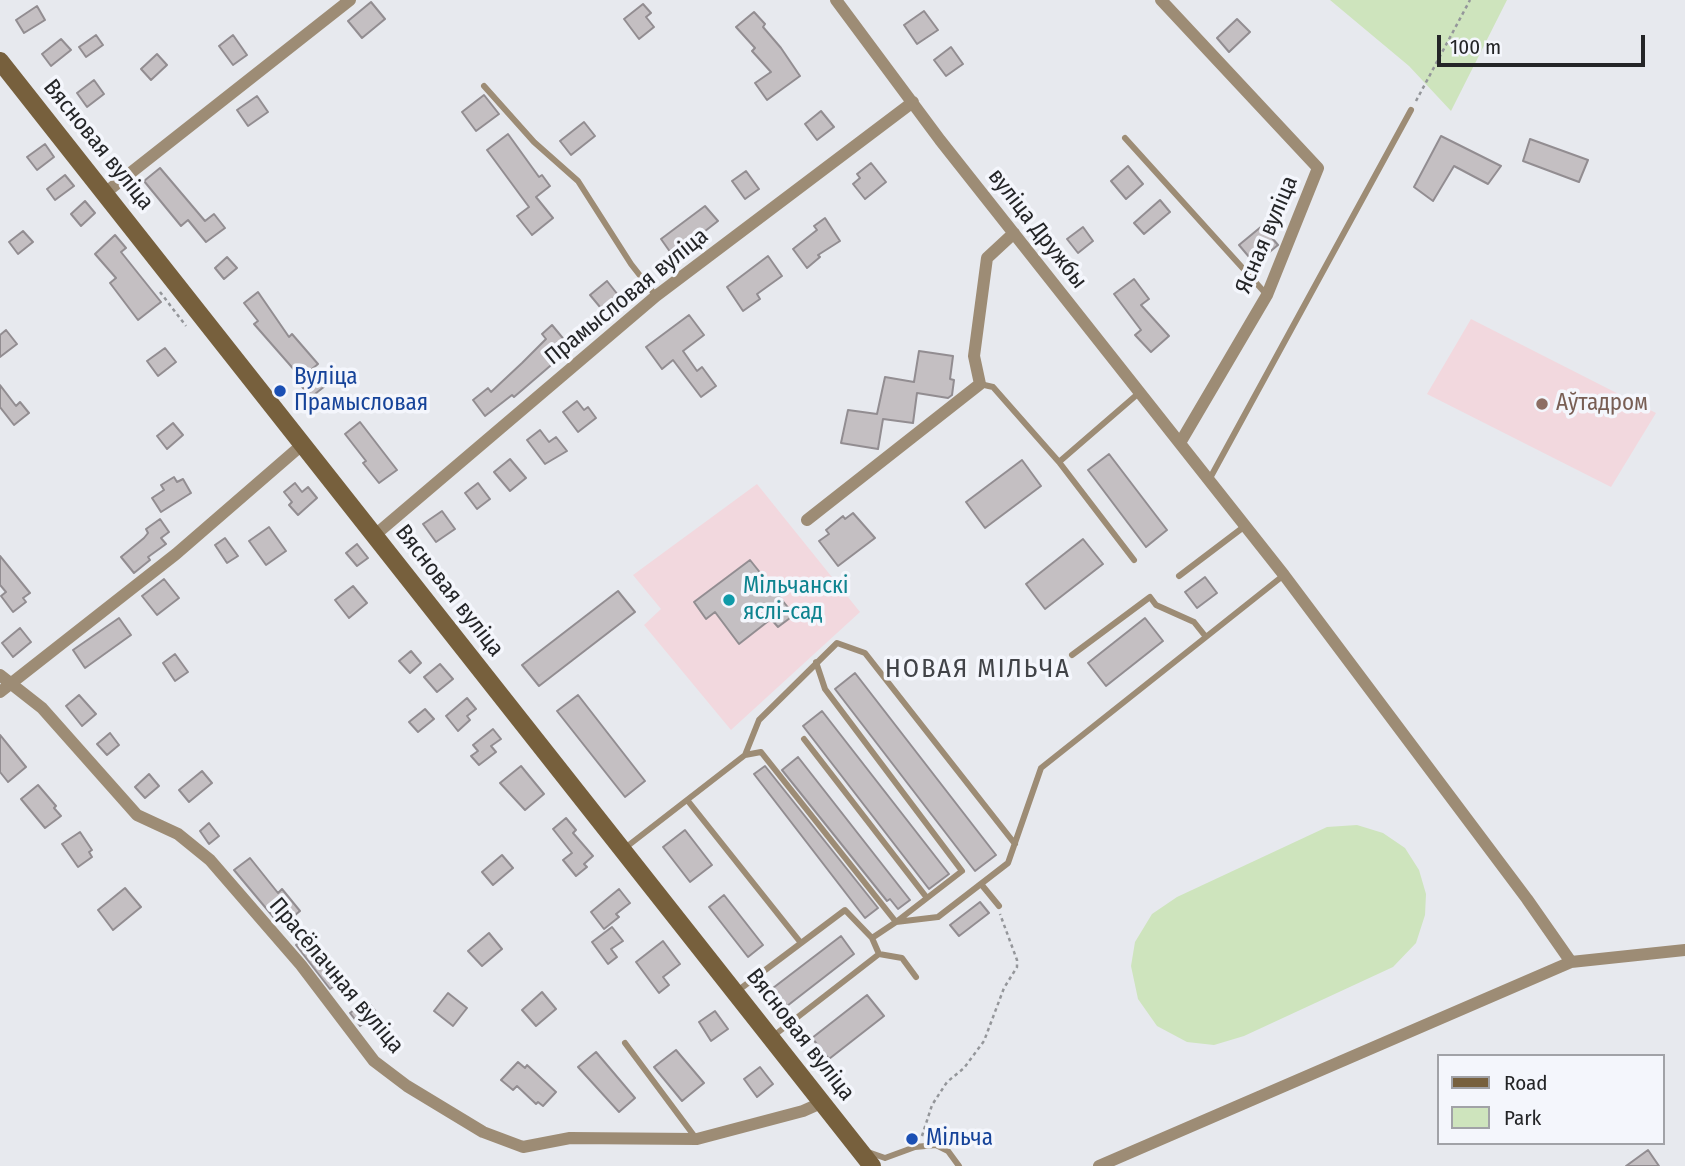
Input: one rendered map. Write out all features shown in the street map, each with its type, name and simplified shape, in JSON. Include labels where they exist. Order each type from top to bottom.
[{"type":"street","points":[[105,193],[350,0]]},
{"type":"street","name":"вуліца Дружбы","points":[[836,0],[1014,233],[1284,575],[1527,899],[1570,962]]},
{"type":"street","name":"Ясная вуліца","points":[[1161,0],[1318,168],[1267,295],[1180,443]]},
{"type":"street","name":"Вясновая вуліца","points":[[0,61],[872,1166]]},
{"type":"street","name":"Прамысловая вуліца","points":[[375,535],[656,296],[913,103]]},
{"type":"street","points":[[807,520],[980,384],[974,356],[987,258],[1014,233]]},
{"type":"street","name":"Прасёлачная вуліца","points":[[303,444],[176,554],[3,683],[42,708],[137,815],[178,834],[210,860],[301,965],[374,1061],[407,1086],[483,1132],[523,1147],[570,1138],[697,1139],[803,1111],[821,1103]]},
{"type":"street","points":[[1099,1166],[1570,962],[1685,950]]},
{"type":"lane","points":[[484,86],[534,142],[578,181],[631,264],[656,296]]},
{"type":"lane","points":[[1209,480],[1411,110]]},
{"type":"lane","points":[[1125,138],[1267,295]]},
{"type":"lane","points":[[980,384],[993,387],[1059,462],[1135,560]]},
{"type":"lane","points":[[1059,462],[1140,393]]},
{"type":"lane","points":[[1178,576],[1245,526]]},
{"type":"lane","points":[[897,922],[938,917],[1008,863],[1041,768],[1284,575]]},
{"type":"lane","points":[[1072,655],[1150,597],[1156,605],[1194,622],[1206,637]]},
{"type":"lane","points":[[745,755],[759,720],[836,643],[865,653],[1015,844]]},
{"type":"lane","points":[[816,662],[825,689],[962,872],[872,939]]},
{"type":"lane","points":[[804,739],[927,898]]},
{"type":"lane","points":[[622,851],[745,755],[761,752],[897,922]]},
{"type":"lane","points":[[688,801],[801,943]]},
{"type":"lane","points":[[981,884],[999,906]]},
{"type":"lane","points":[[735,993],[845,910],[872,939],[880,954]]},
{"type":"lane","points":[[770,1038],[880,954],[902,958],[916,976]]},
{"type":"lane","points":[[625,1043],[697,1139]]},
{"type":"lane","points":[[859,1149],[885,1158],[915,1147],[936,1145],[948,1151],[959,1166]]},
{"type":"path","points":[[1411,110],[1470,0]]},
{"type":"path","points":[[160,292],[186,326]]},
{"type":"path","points":[[922,1136],[932,1105],[947,1082],[964,1068],[984,1041],[1004,988],[1017,967],[999,906]]},
{"type":"shaded area","name":"Аўтадром","points":[[1471,319],[1656,413],[1611,487],[1427,394]]},
{"type":"shaded area","points":[[757,484],[860,612],[731,730],[644,625],[661,609],[633,575]]},
{"type":"green space","points":[[1330,0],[1507,0],[1451,111],[1409,66]]},
{"type":"green space","points":[[1357,825],[1383,833],[1405,848],[1419,870],[1426,894],[1425,915],[1416,943],[1393,967],[1244,1036],[1214,1045],[1187,1042],[1157,1026],[1138,999],[1131,966],[1135,942],[1152,914],[1177,897],[1327,827]]},
{"type":"building","points":[[371,2],[385,19],[362,38],[348,21]]},
{"type":"building","points":[[643,4],[651,13],[646,17],[654,27],[639,39],[624,19]]},
{"type":"building","points":[[37,6],[45,20],[24,33],[16,20]]},
{"type":"building","points":[[924,11],[938,30],[917,44],[904,25]]},
{"type":"building","points":[[754,12],[800,76],[767,100],[755,83],[771,72],[752,51],[755,48],[736,27]]},
{"type":"building","points":[[1237,19],[1250,32],[1229,52],[1217,38]]},
{"type":"building","points":[[96,35],[103,45],[86,57],[79,47]]},
{"type":"building","points":[[233,35],[247,55],[233,65],[219,46]]},
{"type":"building","points":[[61,39],[71,50],[51,66],[42,54]]},
{"type":"building","points":[[951,47],[963,64],[946,76],[934,60]]},
{"type":"building","points":[[157,54],[167,65],[151,80],[141,69]]},
{"type":"building","points":[[94,80],[104,94],[87,107],[77,93]]},
{"type":"building","points":[[484,95],[499,114],[476,131],[462,112]]},
{"type":"building","points":[[257,96],[268,112],[248,126],[237,110]]},
{"type":"building","points":[[821,111],[834,127],[817,140],[805,124]]},
{"type":"building","points":[[584,122],[595,136],[571,155],[560,141]]},
{"type":"building","points":[[508,134],[539,177],[542,175],[550,186],[536,197],[553,218],[532,235],[517,216],[529,207],[487,150]]},
{"type":"building","points":[[1441,136],[1501,166],[1488,184],[1454,166],[1433,201],[1414,187]]},
{"type":"building","points":[[1530,139],[1588,160],[1579,182],[1523,161]]},
{"type":"building","points":[[45,144],[54,157],[37,170],[27,157]]},
{"type":"building","points":[[871,163],[886,182],[865,199],[853,184],[860,178],[857,174]]},
{"type":"building","points":[[1128,166],[1143,184],[1126,199],[1111,181]]},
{"type":"building","points":[[160,168],[205,221],[214,214],[225,228],[206,242],[188,220],[181,226],[144,181]]},
{"type":"building","points":[[746,171],[759,189],[745,199],[732,181]]},
{"type":"building","points":[[65,175],[74,186],[55,200],[47,189]]},
{"type":"building","points":[[1160,200],[1170,212],[1144,234],[1134,223]]},
{"type":"building","points":[[85,201],[95,213],[81,226],[71,214]]},
{"type":"building","points":[[705,206],[718,221],[673,256],[661,239]]},
{"type":"building","points":[[825,218],[840,241],[818,255],[820,257],[807,268],[793,249],[817,230],[814,226]]},
{"type":"building","points":[[1262,226],[1278,245],[1255,264],[1239,245]]},
{"type":"building","points":[[1083,227],[1093,241],[1078,253],[1067,239]]},
{"type":"building","points":[[23,231],[33,242],[18,254],[9,242]]},
{"type":"building","points":[[115,235],[126,248],[121,252],[161,302],[138,320],[110,283],[116,278],[95,254]]},
{"type":"building","points":[[768,256],[782,276],[757,294],[760,299],[743,311],[727,287]]},
{"type":"building","points":[[227,257],[237,268],[224,279],[215,268]]},
{"type":"building","points":[[1134,279],[1149,299],[1141,305],[1169,336],[1151,352],[1135,335],[1141,330],[1114,294]]},
{"type":"building","points":[[607,281],[622,300],[605,313],[590,295]]},
{"type":"building","points":[[258,292],[289,337],[292,334],[318,364],[312,369],[325,386],[310,398],[300,384],[304,381],[254,324],[258,321],[244,303]]},
{"type":"building","points":[[689,315],[704,335],[683,351],[697,371],[702,367],[716,386],[701,397],[673,360],[662,369],[646,347]]},
{"type":"building","points":[[552,325],[571,348],[514,397],[512,395],[485,416],[473,400],[488,388],[491,392],[522,363],[546,339],[542,334]]},
{"type":"building","points":[[6,330],[17,344],[0,357],[0,335]]},
{"type":"building","points":[[165,348],[176,362],[158,376],[147,361]]},
{"type":"building","points":[[919,351],[953,356],[950,379],[954,380],[952,395],[948,398],[917,393],[913,423],[883,419],[878,449],[841,443],[848,410],[877,414],[885,377],[914,382]]},
{"type":"building","points":[[0,385],[16,406],[20,402],[29,413],[14,425],[0,407]]},
{"type":"building","points":[[577,401],[584,410],[588,407],[596,418],[578,432],[563,412]]},
{"type":"building","points":[[360,422],[397,470],[379,483],[345,434]]},
{"type":"building","points":[[173,423],[183,435],[167,449],[157,436]]},
{"type":"building","points":[[540,430],[549,442],[556,437],[567,451],[545,464],[527,440]]},
{"type":"building","points":[[1109,454],[1167,530],[1146,547],[1088,470]]},
{"type":"building","points":[[510,459],[526,478],[510,491],[494,472]]},
{"type":"building","points":[[1022,460],[1041,486],[985,528],[966,502]]},
{"type":"building","points":[[174,477],[177,482],[183,479],[191,493],[161,512],[152,498],[164,490],[161,485]]},
{"type":"building","points":[[295,483],[302,492],[308,487],[317,498],[298,515],[289,505],[292,502],[284,492]]},
{"type":"building","points":[[478,483],[490,499],[477,509],[465,493]]},
{"type":"building","points":[[442,511],[455,529],[436,542],[423,524]]},
{"type":"building","points":[[853,513],[875,538],[838,566],[819,541],[829,534],[826,530],[843,516],[845,519]]},
{"type":"building","points":[[160,519],[169,532],[161,538],[166,544],[148,557],[150,560],[134,573],[121,557],[144,538],[148,533],[146,529]]},
{"type":"building","points":[[269,527],[286,551],[266,565],[249,541]]},
{"type":"building","points":[[225,538],[238,556],[227,563],[215,545]]},
{"type":"building","points":[[1083,539],[1103,564],[1045,609],[1026,584]]},
{"type":"building","points":[[357,544],[368,558],[357,566],[346,553]]},
{"type":"building","points":[[0,556],[30,593],[23,598],[26,602],[13,612],[1,596],[6,592],[0,585]]},
{"type":"building","name":"Мільчанскі яслі-сад","points":[[750,560],[794,615],[778,627],[771,619],[739,644],[715,612],[706,619],[694,602]]},
{"type":"building","points":[[1205,577],[1217,593],[1197,608],[1185,592]]},
{"type":"building","points":[[164,579],[179,598],[157,615],[142,596]]},
{"type":"building","points":[[353,586],[367,603],[349,618],[335,600]]},
{"type":"building","points":[[618,591],[635,612],[539,686],[522,665]]},
{"type":"building","points":[[119,618],[131,635],[85,668],[73,650]]},
{"type":"building","points":[[1145,618],[1163,641],[1106,686],[1088,663]]},
{"type":"building","points":[[20,628],[31,642],[13,657],[2,643]]},
{"type":"building","points":[[411,651],[421,663],[410,673],[399,661]]},
{"type":"building","points":[[175,654],[188,672],[175,681],[163,663]]},
{"type":"building","points":[[440,664],[453,679],[437,692],[424,677]]},
{"type":"building","points":[[855,673],[996,855],[975,871],[835,689]]},
{"type":"building","points":[[79,695],[96,714],[82,726],[66,706]]},
{"type":"building","points":[[578,695],[645,781],[625,797],[557,711]]},
{"type":"building","points":[[467,698],[476,709],[467,716],[470,720],[458,731],[446,716]]},
{"type":"building","points":[[425,709],[434,719],[418,732],[409,722]]},
{"type":"building","points":[[822,711],[949,874],[929,889],[803,726]]},
{"type":"building","points":[[493,729],[501,739],[491,746],[496,752],[479,765],[471,756],[478,751],[473,745]]},
{"type":"building","points":[[110,733],[119,745],[107,755],[97,744]]},
{"type":"building","points":[[0,735],[26,767],[8,782],[0,772]]},
{"type":"building","points":[[798,757],[910,900],[898,909],[890,899],[887,901],[782,770]]},
{"type":"building","points":[[521,766],[544,794],[525,810],[500,783]]},
{"type":"building","points":[[765,766],[878,908],[865,918],[754,774]]},
{"type":"building","points":[[202,771],[212,783],[189,802],[179,790]]},
{"type":"building","points":[[149,774],[159,786],[145,798],[135,787]]},
{"type":"building","points":[[38,785],[61,816],[45,828],[21,799]]},
{"type":"building","points":[[566,818],[576,830],[573,833],[593,856],[584,864],[587,867],[576,876],[563,860],[572,853],[553,829]]},
{"type":"building","points":[[209,823],[219,836],[209,844],[200,831]]},
{"type":"building","points":[[685,830],[712,865],[690,882],[663,847]]},
{"type":"building","points":[[80,832],[92,850],[89,852],[92,857],[78,867],[62,844]]},
{"type":"building","points":[[502,855],[513,868],[493,885],[482,872]]},
{"type":"building","points":[[250,858],[278,893],[282,889],[300,911],[289,920],[283,912],[275,919],[234,870]]},
{"type":"building","points":[[125,888],[141,907],[113,930],[98,910]]},
{"type":"building","points":[[619,889],[630,903],[616,914],[619,917],[604,929],[591,912]]},
{"type":"building","points":[[724,895],[763,945],[748,957],[709,907]]},
{"type":"building","points":[[980,902],[989,913],[959,936],[950,925]]},
{"type":"building","points":[[612,927],[623,941],[611,949],[617,957],[608,964],[592,942]]},
{"type":"building","points":[[489,933],[502,949],[482,966],[468,951]]},
{"type":"building","points":[[309,935],[345,978],[330,989],[296,945]]},
{"type":"building","points":[[841,936],[854,954],[787,1006],[773,988]]},
{"type":"building","points":[[663,941],[680,964],[663,977],[669,985],[659,993],[636,962]]},
{"type":"building","points":[[542,992],[556,1009],[536,1026],[522,1010]]},
{"type":"building","points":[[448,993],[467,1008],[453,1026],[434,1011]]},
{"type":"building","points":[[867,995],[884,1016],[829,1059],[812,1038]]},
{"type":"building","points":[[367,1000],[380,1017],[372,1024],[368,1019],[360,1026],[350,1013]]},
{"type":"building","points":[[715,1011],[728,1029],[711,1041],[699,1022]]},
{"type":"building","points":[[676,1050],[704,1083],[682,1101],[654,1067]]},
{"type":"building","points":[[596,1052],[635,1098],[619,1112],[578,1067]]},
{"type":"building","points":[[518,1062],[525,1068],[527,1065],[556,1092],[543,1106],[538,1102],[536,1104],[517,1086],[513,1090],[501,1080]]},
{"type":"building","points":[[760,1067],[773,1084],[757,1097],[744,1079]]},
{"type":"building","points":[[1648,1150],[1659,1166],[1626,1166]]},
{"type":"place","name":"Вуліца Прамысловая","points":[[280,391]]},
{"type":"place","name":"Аўтадром","points":[[1542,404]]},
{"type":"place","name":"Мільчанскі яслі-сад","points":[[729,600]]},
{"type":"place","name":"Мільча","points":[[912,1139]]},
{"type":"district","name":"НОВАЯ МІЛЬЧА","points":[[978,670]]}]
